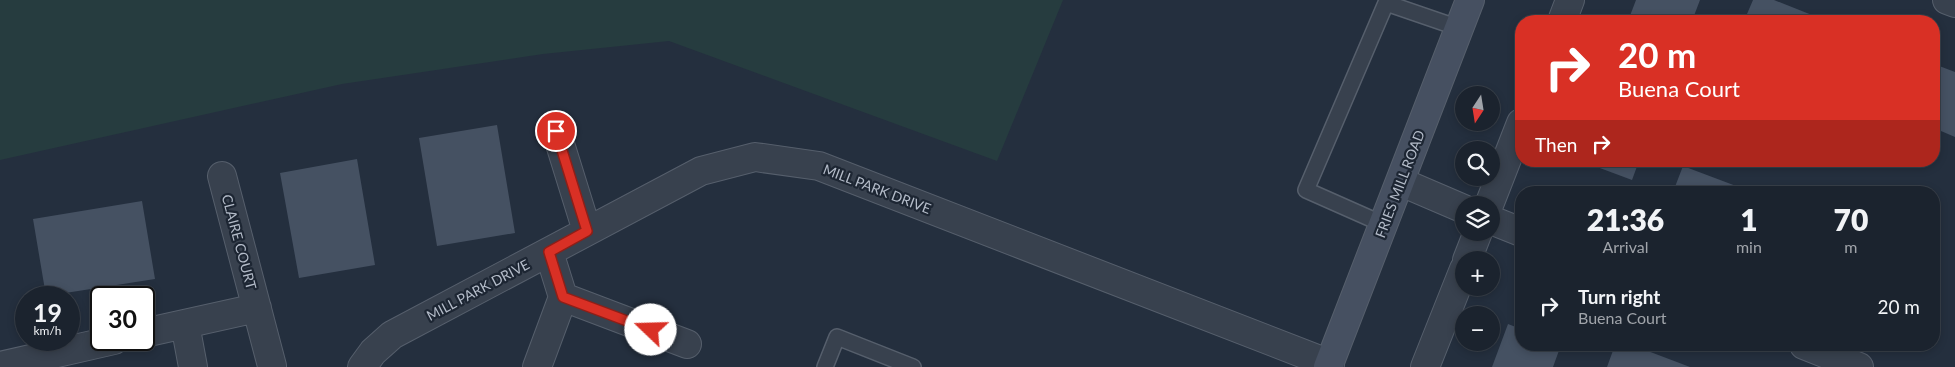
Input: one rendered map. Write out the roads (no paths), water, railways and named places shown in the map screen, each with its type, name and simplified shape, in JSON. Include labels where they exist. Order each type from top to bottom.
[{"type":"main road","name":"FRIES MILL ROAD","points":[[1329,365],[1402,182],[1470,0]]},
{"type":"street","points":[[1564,15],[1570,0]]},
{"type":"street","points":[[1947,0],[1955,3]]},
{"type":"street","points":[[556,131],[587,231]]},
{"type":"street","points":[[1493,196],[1515,138]]},
{"type":"street","name":"MILL PARK DRIVE","points":[[362,367],[374,352],[392,335],[701,171],[755,157],[819,166],[1329,365]]},
{"type":"street","name":"CLAIRE COURT","points":[[222,176],[272,366]]},
{"type":"street","points":[[1402,182],[1455,205]]},
{"type":"street","points":[[1500,224],[1515,230]]},
{"type":"street","points":[[537,367],[563,297],[549,252]]},
{"type":"street","points":[[1425,367],[1455,292]]},
{"type":"street","points":[[563,297],[686,344]]},
{"type":"street","name":"CLAIRE COURT","points":[[155,331],[257,308]]},
{"type":"street","points":[[185,324],[193,367]]},
{"type":"street","points":[[0,366],[90,345]]},
{"type":"street","points":[[1819,351],[1859,367]]},
{"type":"lane","points":[[1384,225],[1306,190],[1385,1],[1459,28]]},
{"type":"lane","points":[[824,367],[837,337],[913,367]]}]
